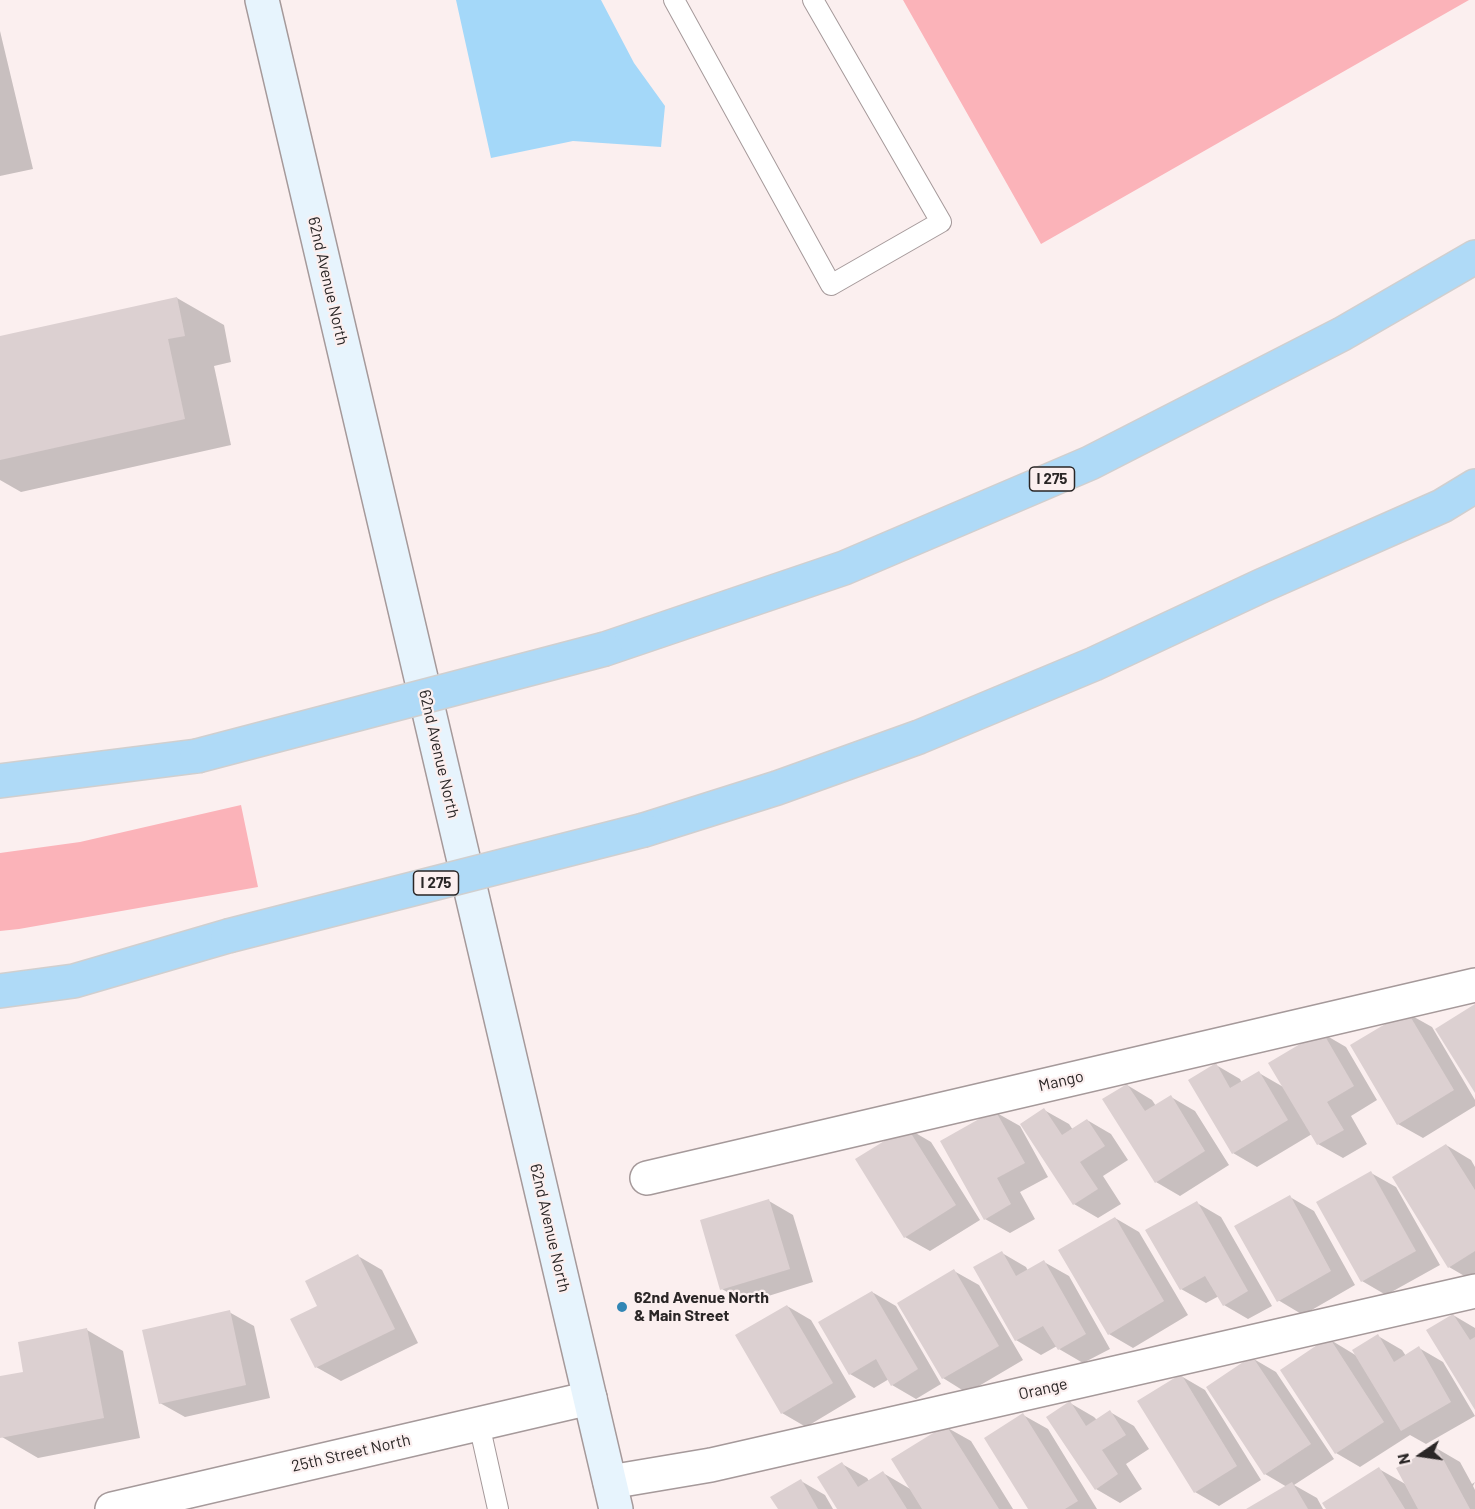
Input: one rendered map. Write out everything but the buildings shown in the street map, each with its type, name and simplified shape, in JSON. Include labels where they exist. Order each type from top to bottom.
[{"type":"highway","name":"I 275","points":[[0,781],[197,756],[605,649],[844,568],[1090,463],[1342,334],[1475,257]]},
{"type":"highway","name":"I 275","points":[[0,991],[74,981],[228,936],[644,830],[777,788],[919,737],[1094,664],[1261,586],[1442,506],[1475,486]]},
{"type":"street","name":"62nd Avenue North","points":[[262,0],[613,1496]]},
{"type":"street","name":"Mango","points":[[647,1178],[1475,985]]},
{"type":"street","name":"Orange","points":[[613,1496],[711,1465],[1475,1291]]},
{"type":"street","name":"25th Street North","points":[[112,1509],[590,1398]]},
{"type":"lane","points":[[674,0],[831,285],[941,222],[813,0]]},
{"type":"lane","points":[[479,1424],[498,1509]]},
{"type":"shaded area","points":[[903,0],[1469,0],[1041,244]]},
{"type":"shaded area","points":[[241,805],[258,887],[0,931],[0,853],[80,842]]},
{"type":"water","points":[[456,0],[601,0],[634,63],[665,106],[661,147],[573,141],[491,158]]},
{"type":"place","name":"62nd Avenue North & Main Street","points":[[622,1307]]}]
